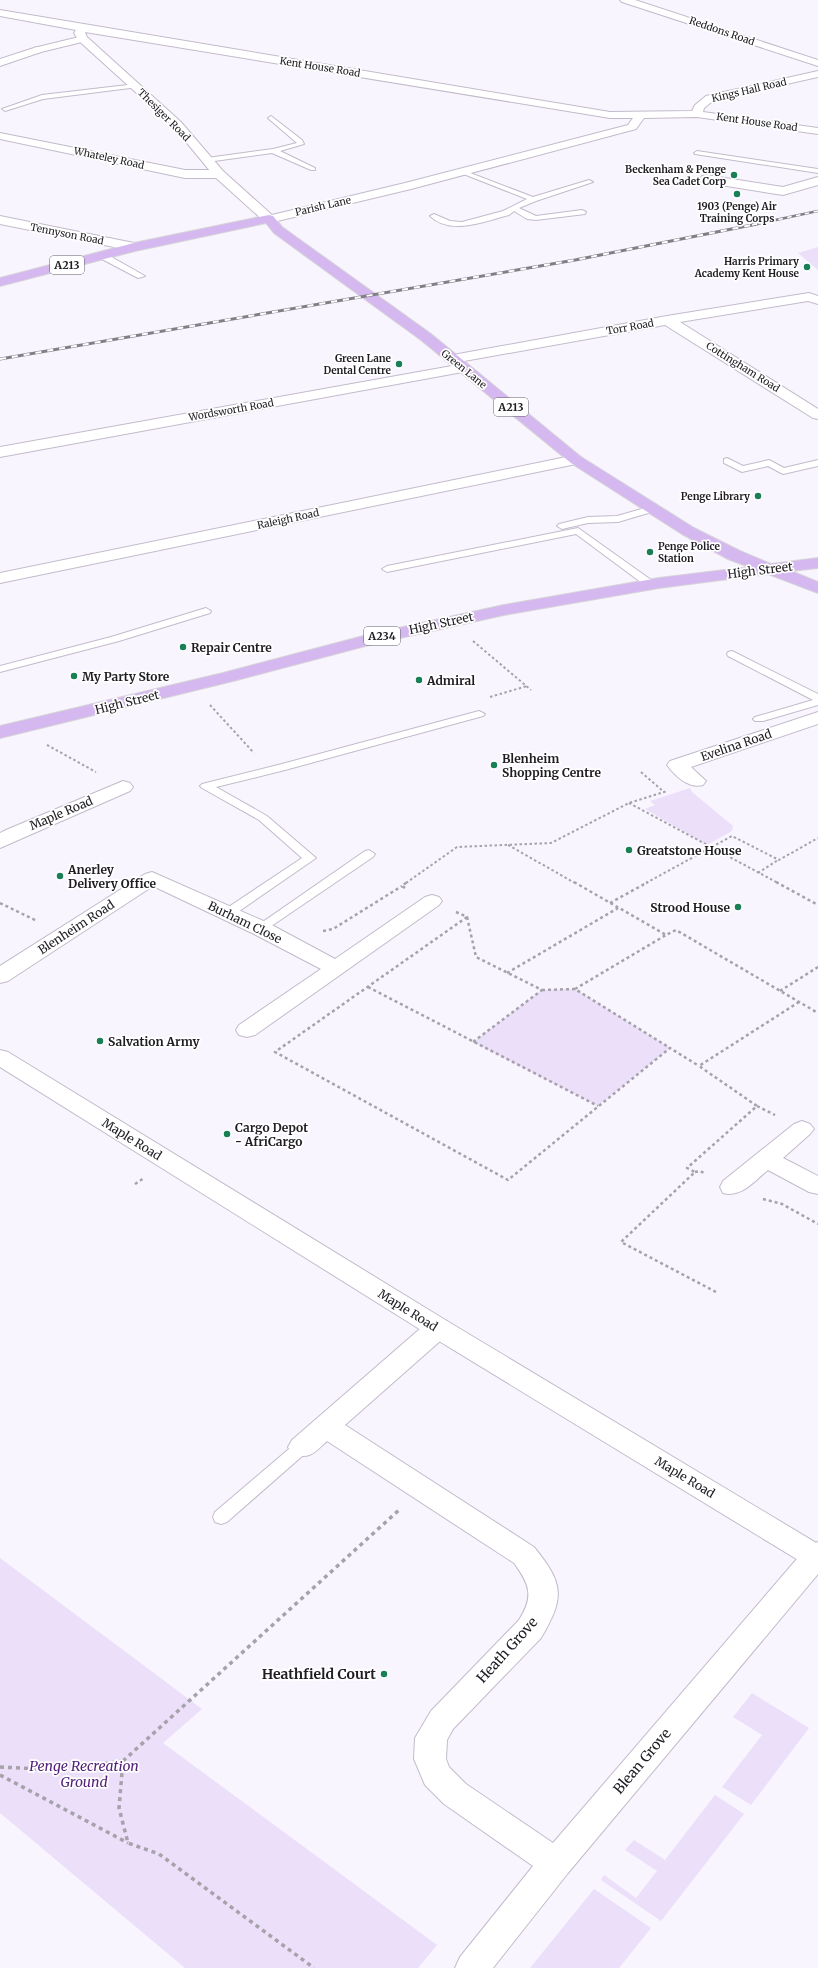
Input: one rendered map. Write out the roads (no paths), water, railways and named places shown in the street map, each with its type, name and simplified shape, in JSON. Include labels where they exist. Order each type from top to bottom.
[{"type":"main road","name":"Parish Lane","points":[[0,282],[134,247],[269,219]]},
{"type":"main road","name":"Green Lane","points":[[269,219],[278,230],[426,337],[576,460],[688,531],[734,555],[770,569]]},
{"type":"main road","name":"High Street","points":[[0,732],[192,686],[370,639],[450,621],[650,584],[818,563]]},
{"type":"main road","name":"A213","points":[[770,569],[818,588]]},
{"type":"street","name":"Reddons Road","points":[[625,0],[818,63]]},
{"type":"street","name":"Kent House Road","points":[[0,13],[83,33],[610,115],[640,116]]},
{"type":"street","points":[[0,63],[83,33]]},
{"type":"street","name":"Thesiger Road","points":[[83,33],[136,86],[177,124],[219,174],[269,219]]},
{"type":"street","name":"Kings Hall Road","points":[[696,114],[698,107],[710,98],[818,74]]},
{"type":"street","name":"Kent House Road","points":[[696,114],[818,131]]},
{"type":"street","points":[[640,116],[696,114]]},
{"type":"street","name":"Parish Lane","points":[[269,219],[463,172],[632,127],[640,116]]},
{"type":"street","name":"Whateley Road","points":[[0,136],[185,174],[219,174]]},
{"type":"street","points":[[706,179],[783,191],[818,181]]},
{"type":"street","name":"Tennyson Road","points":[[0,220],[134,247]]},
{"type":"street","name":"Torr Road","points":[[458,364],[667,320],[813,299]]},
{"type":"street","name":"Cottingham Road","points":[[667,320],[818,415]]},
{"type":"street","name":"Wordsworth Road","points":[[0,452],[458,364]]},
{"type":"street","name":"Raleigh Road","points":[[0,578],[576,460]]},
{"type":"street","name":"Evelina Road","points":[[696,781],[677,765],[818,718]]},
{"type":"street","name":"Maple Road","points":[[0,842],[12,834],[123,787]]},
{"type":"street","name":"Burham Close","points":[[152,878],[260,928],[336,968]]},
{"type":"street","name":"Blenheim Road","points":[[0,976],[152,878]]},
{"type":"street","points":[[247,1030],[432,900]]},
{"type":"street","name":"Maple Road","points":[[0,1057],[438,1328],[817,1556]]},
{"type":"street","points":[[732,1187],[802,1129]]},
{"type":"street","points":[[766,1159],[818,1186]]},
{"type":"street","points":[[302,1447],[438,1328]]},
{"type":"street","name":"Heath Grove","points":[[326,1426],[524,1555],[540,1574],[544,1591],[541,1612],[530,1629],[442,1720],[431,1738],[430,1759],[436,1774],[456,1794],[556,1863]]},
{"type":"street","name":"Blean Grove","points":[[472,1968],[556,1863],[817,1556]]},
{"type":"lane","points":[[4,109],[42,97],[136,86]]},
{"type":"lane","points":[[207,160],[273,151],[301,144],[300,141],[271,118]]},
{"type":"lane","points":[[273,151],[313,169]]},
{"type":"lane","points":[[697,153],[818,171]]},
{"type":"lane","points":[[463,172],[533,199]]},
{"type":"lane","points":[[434,216],[448,223],[458,224],[506,213],[533,199],[588,182]]},
{"type":"lane","points":[[514,208],[530,217],[536,218],[582,212]]},
{"type":"lane","points":[[103,256],[141,276]]},
{"type":"lane","points":[[727,461],[742,469],[769,463],[783,471],[818,463]]},
{"type":"lane","points":[[547,530],[562,523],[618,519],[652,509]]},
{"type":"lane","points":[[605,529],[618,519]]},
{"type":"lane","points":[[386,569],[578,531],[650,584]]},
{"type":"lane","points":[[0,669],[115,639],[206,611]]},
{"type":"lane","points":[[732,654],[818,698]]},
{"type":"lane","points":[[759,719],[818,702]]},
{"type":"lane","points":[[228,913],[310,858],[263,818],[206,786],[479,714]]},
{"type":"lane","points":[[260,928],[369,854]]},
{"type":"lane","points":[[221,1517],[254,1492],[302,1447]]},
{"type":"railway","points":[[753,225],[818,211]]},
{"type":"railway","points":[[753,225],[757,224]]},
{"type":"railway","points":[[0,359],[575,260],[753,225]]},
{"type":"place","name":"Beckenham & Penge Sea Cadet Corp","points":[[734,175]]},
{"type":"place","name":"1903 (Penge) Air Training Corps","points":[[737,194]]},
{"type":"place","name":"Harris Primary Academy Kent House","points":[[807,267]]},
{"type":"place","name":"Green Lane Dental Centre","points":[[399,364]]},
{"type":"place","name":"Penge Library","points":[[758,496]]},
{"type":"place","name":"Penge Police Station","points":[[650,552]]},
{"type":"place","name":"Repair Centre","points":[[183,647]]},
{"type":"place","name":"My Party Store","points":[[74,676]]},
{"type":"place","name":"Admiral","points":[[419,680]]},
{"type":"place","name":"Blenheim Shopping Centre","points":[[494,765]]},
{"type":"place","name":"Greatstone House","points":[[629,850]]},
{"type":"place","name":"Anerley Delivery Office","points":[[60,876]]},
{"type":"place","name":"Strood House","points":[[738,907]]},
{"type":"place","name":"Salvation Army","points":[[100,1041]]},
{"type":"place","name":"Cargo Depot - AfriCargo","points":[[227,1134]]},
{"type":"place","name":"Heathfield Court","points":[[384,1674]]},
{"type":"park label","name":"Penge Recreation Ground","points":[[84,1774]]}]
